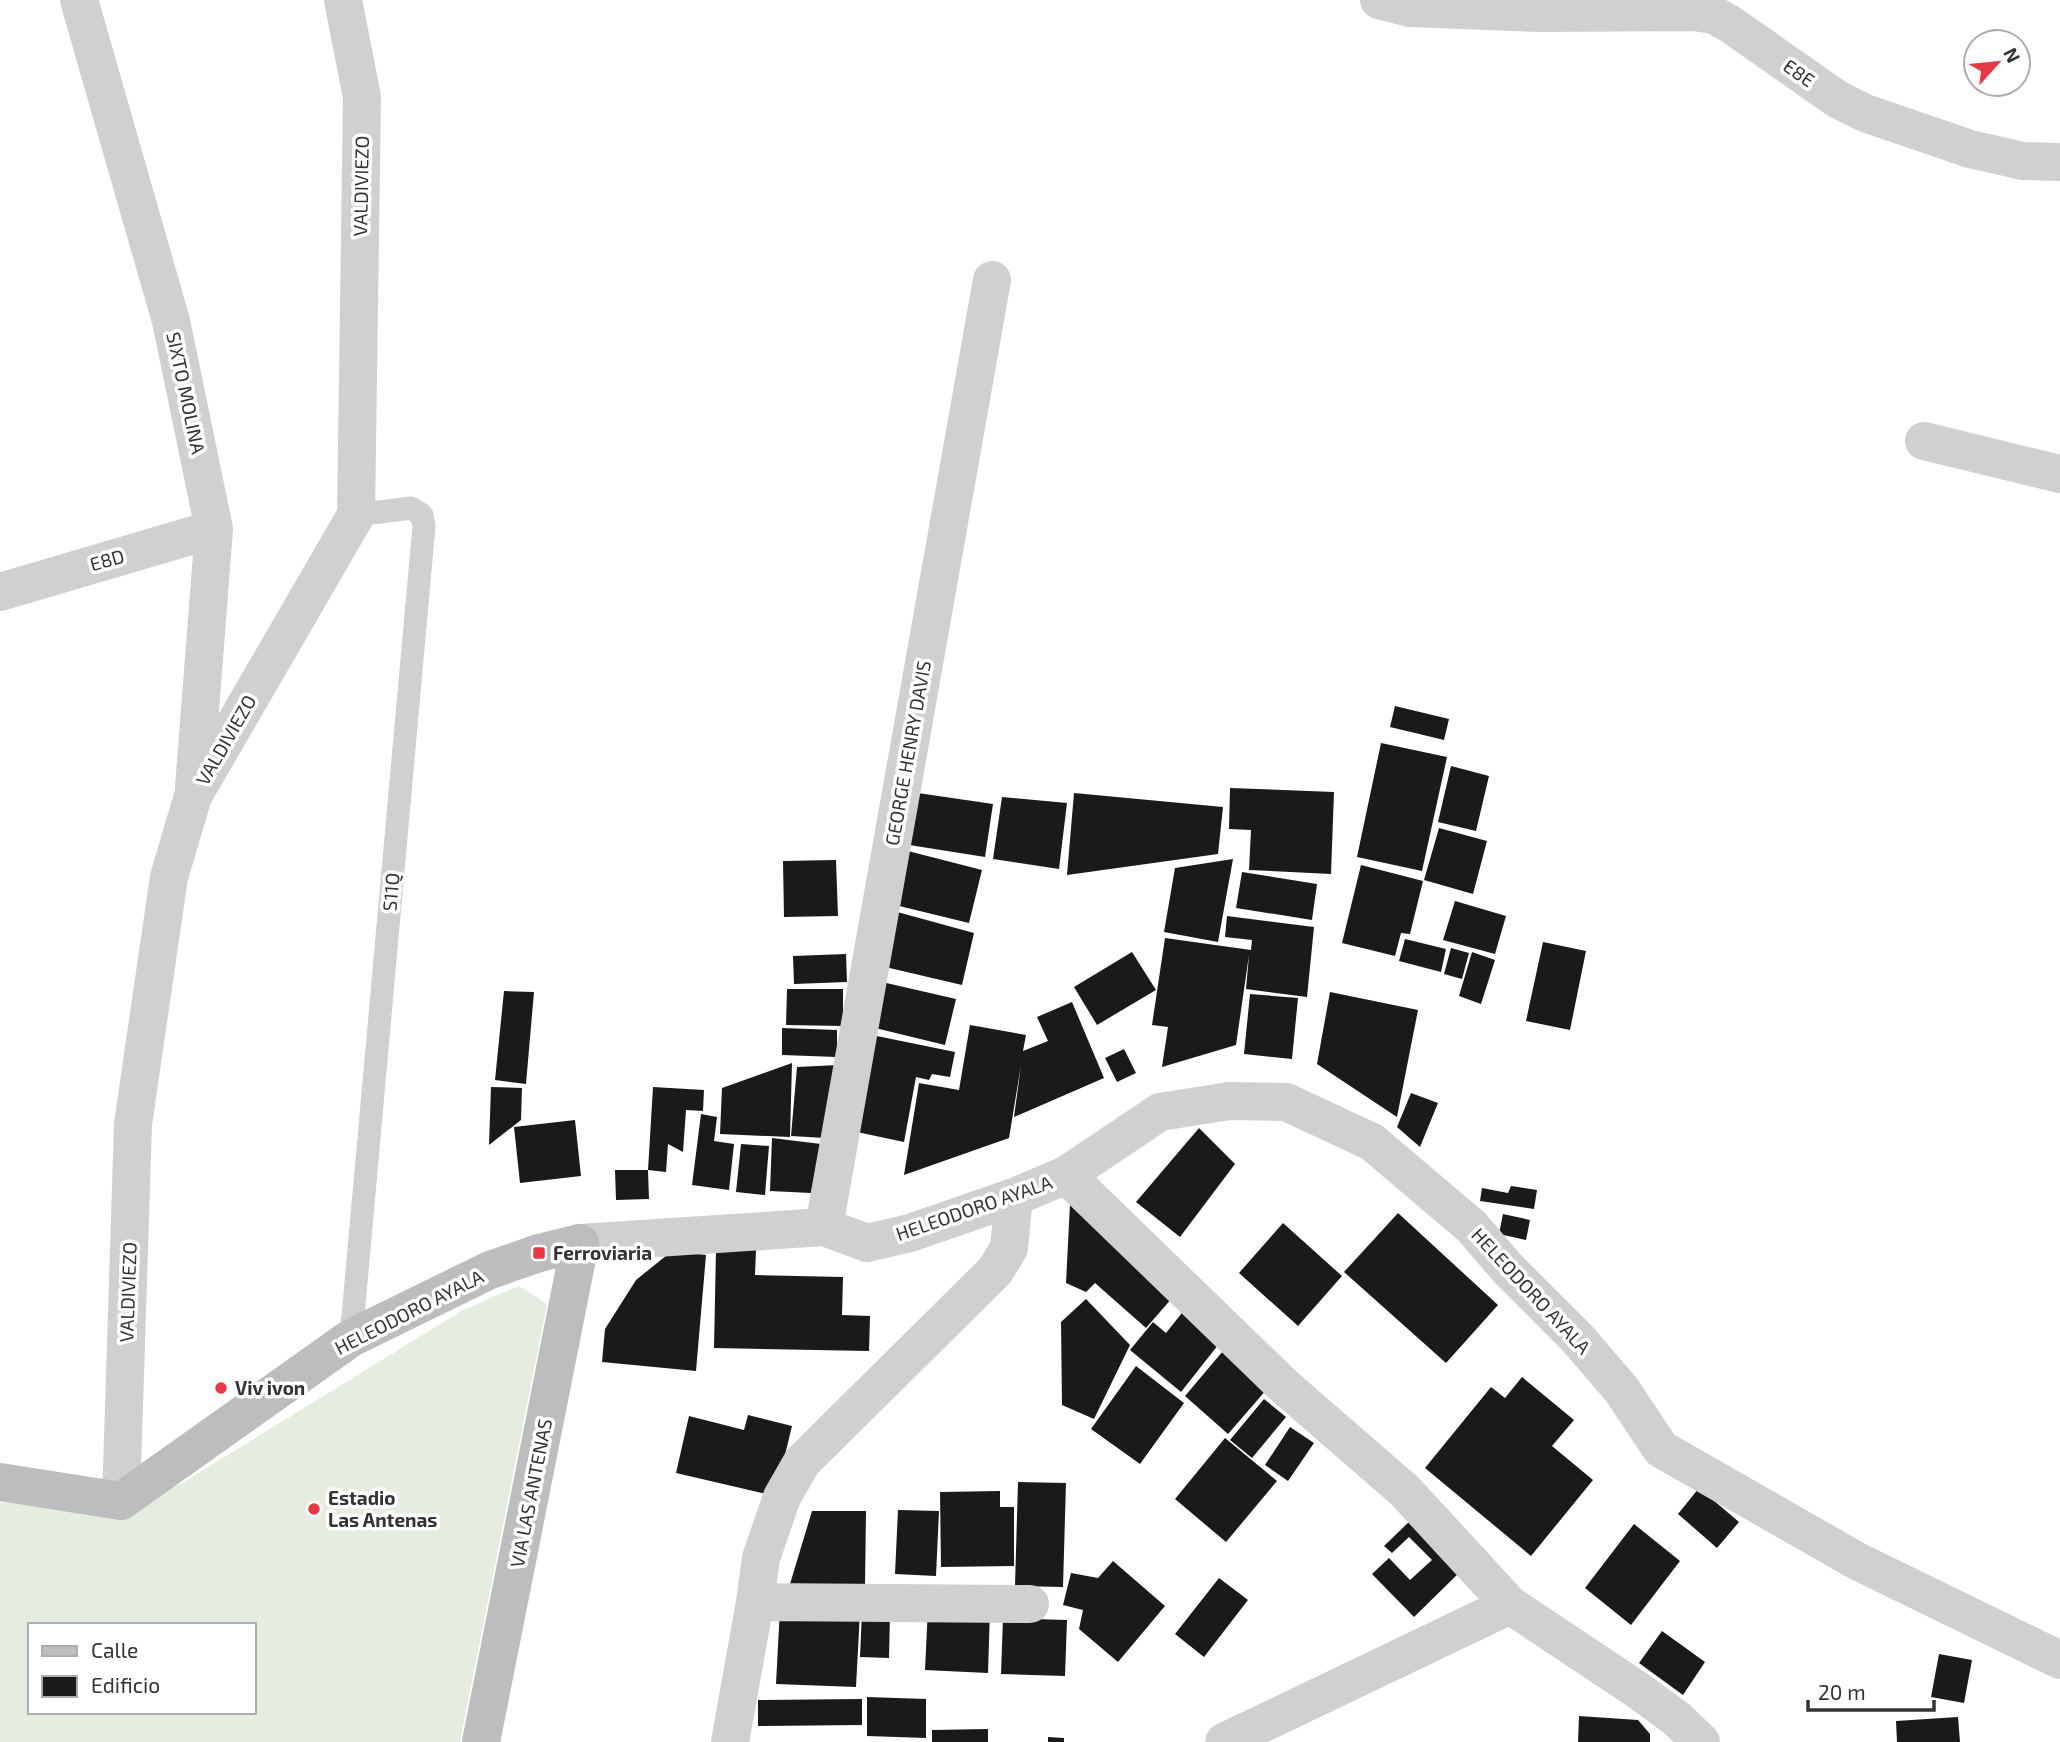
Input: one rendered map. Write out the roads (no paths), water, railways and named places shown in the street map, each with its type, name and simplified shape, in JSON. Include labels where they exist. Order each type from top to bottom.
[{"type":"street","name":"SIXTO MOLINA","points":[[79,0],[171,321],[214,529],[193,796]]},
{"type":"street","name":"VALDIVIEZO","points":[[121,1501],[133,1124],[169,877],[193,796],[356,515],[362,97],[344,0]]},
{"type":"street","name":"E8E","points":[[1379,0],[1410,8],[1537,13],[1694,12],[1714,15],[1730,23],[1837,99],[1865,113],[1970,149],[2023,161],[2060,162]]},
{"type":"street","name":"GEORGE HENRY DAVIS","points":[[824,1227],[992,280]]},
{"type":"street","points":[[1924,441],[2060,474]]},
{"type":"street","name":"E8D","points":[[0,592],[214,529]]},
{"type":"street","name":"HELEODORO AYALA","points":[[121,1501],[351,1338],[489,1270],[580,1243],[824,1227],[866,1243],[910,1233],[1014,1197],[1066,1175],[1160,1112],[1229,1101],[1286,1102],[1372,1142],[1472,1227],[1508,1269],[1577,1338],[1621,1389],[1661,1449],[1857,1561],[2059,1662]]},
{"type":"street","points":[[1066,1175],[1283,1385],[1405,1491],[1510,1605],[1639,1690],[1677,1719],[1701,1742]]},
{"type":"street","points":[[730,1742],[761,1558],[791,1479],[802,1462],[995,1271],[1009,1248],[1014,1197]]},
{"type":"street","name":"VIA LAS ANTENAS","points":[[481,1742],[580,1243]]},
{"type":"street","points":[[0,1482],[121,1501]]},
{"type":"street","points":[[755,1602],[1030,1604]]},
{"type":"street","points":[[1224,1742],[1510,1605]]},
{"type":"lane","name":"S11Q","points":[[351,1338],[424,526],[422,515],[411,508],[356,515]]},
{"type":"place","name":"Ferroviaria","points":[[539,1253]]},
{"type":"place","name":"Viv ivon","points":[[221,1388]]},
{"type":"place","name":"Estadio Las Antenas","points":[[314,1509]]}]
